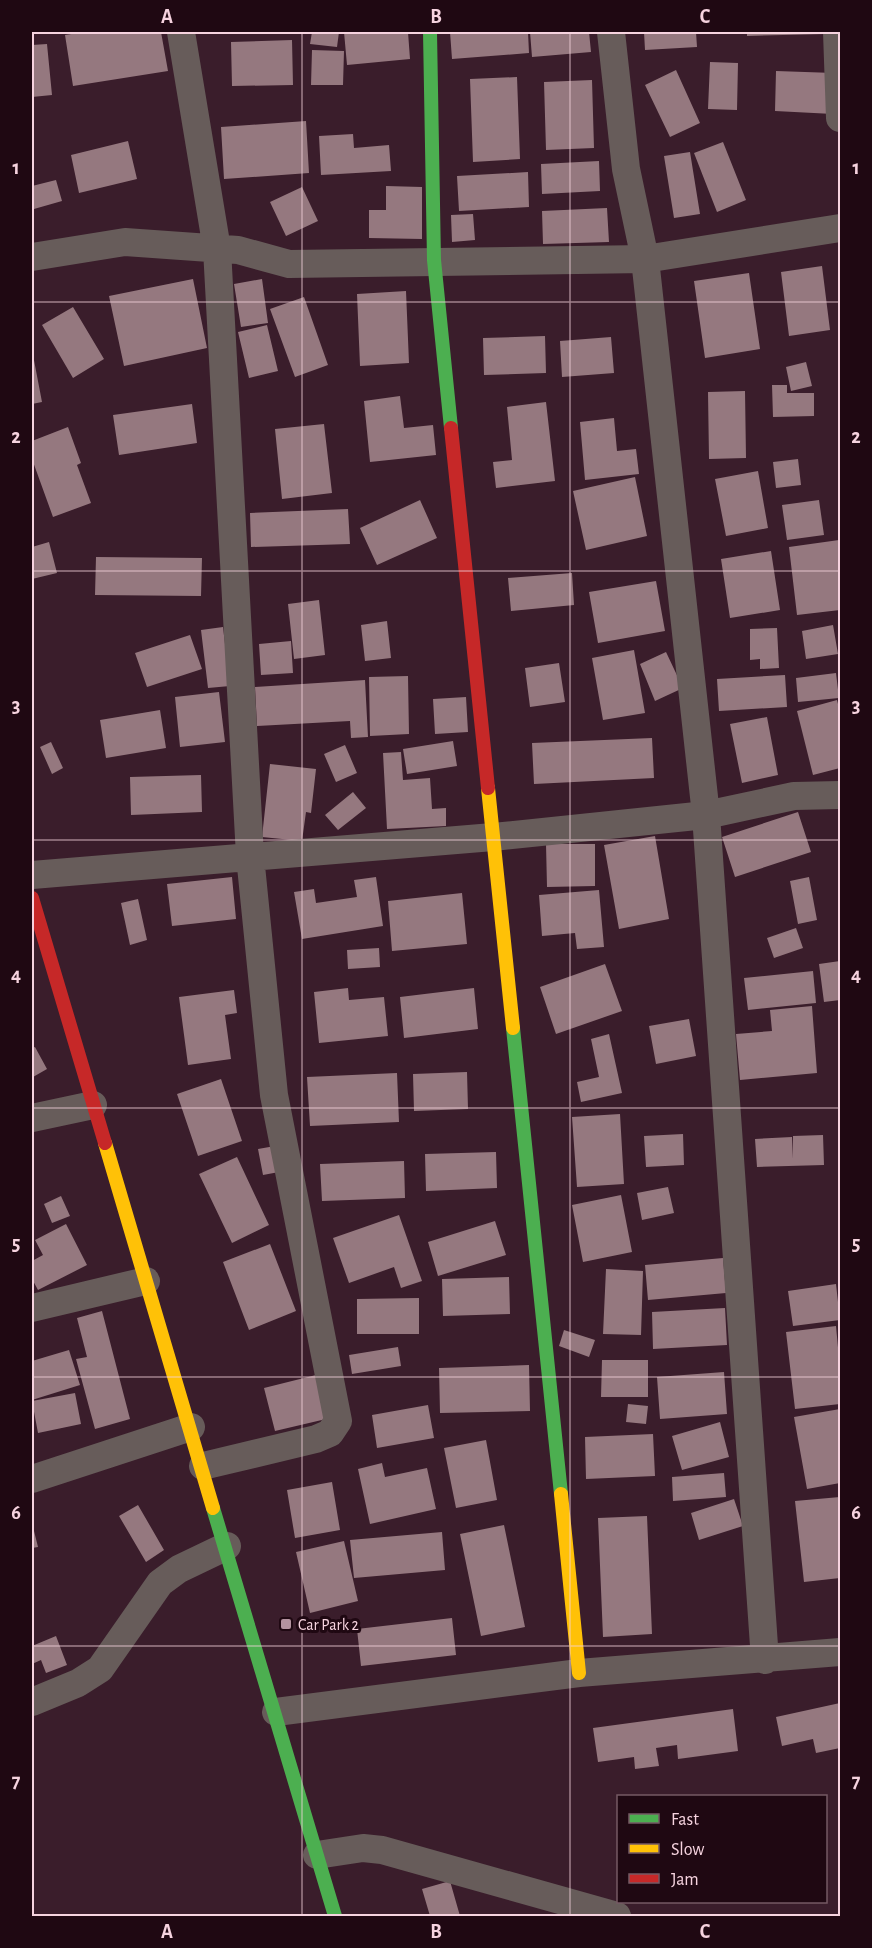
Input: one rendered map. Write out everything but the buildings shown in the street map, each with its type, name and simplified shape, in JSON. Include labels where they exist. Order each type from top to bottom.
[{"type":"street","points":[[181,32],[217,249],[250,856],[274,1095],[338,1420],[330,1433],[316,1439],[203,1466]]},
{"type":"street","points":[[430,32],[434,260],[579,1673]]},
{"type":"street","points":[[611,32],[627,170],[645,259],[706,816],[765,1660]]},
{"type":"street","points":[[837,32],[840,118]]},
{"type":"street","points":[[32,257],[126,242],[238,250],[289,264],[434,260],[645,259],[840,228]]},
{"type":"street","points":[[32,874],[493,837],[706,816],[794,796],[840,795]]},
{"type":"street","points":[[32,899],[227,1546],[335,1917]]},
{"type":"street","points":[[32,1118],[93,1105]]},
{"type":"street","points":[[32,1308],[146,1281]]},
{"type":"street","points":[[32,1479],[191,1427]]},
{"type":"street","points":[[32,1702],[78,1683],[100,1669],[160,1583],[179,1569],[227,1546]]},
{"type":"street","points":[[276,1712],[579,1673],[765,1660],[840,1652]]},
{"type":"street","points":[[317,1855],[363,1848],[382,1850],[617,1917]]},
{"type":"traffic: fast","points":[[430,32],[434,260],[451,428]]},
{"type":"traffic: fast","points":[[513,1028],[561,1494]]},
{"type":"traffic: fast","points":[[213,1508],[335,1916]]},
{"type":"traffic: slow","points":[[488,788],[513,1028]]},
{"type":"traffic: slow","points":[[105,1143],[213,1508]]},
{"type":"traffic: slow","points":[[561,1494],[579,1673]]},
{"type":"traffic: jam","points":[[451,428],[488,788]]},
{"type":"traffic: jam","points":[[32,898],[105,1143]]},
{"type":"place","name":"Car Park 2","points":[[286,1624]]}]
